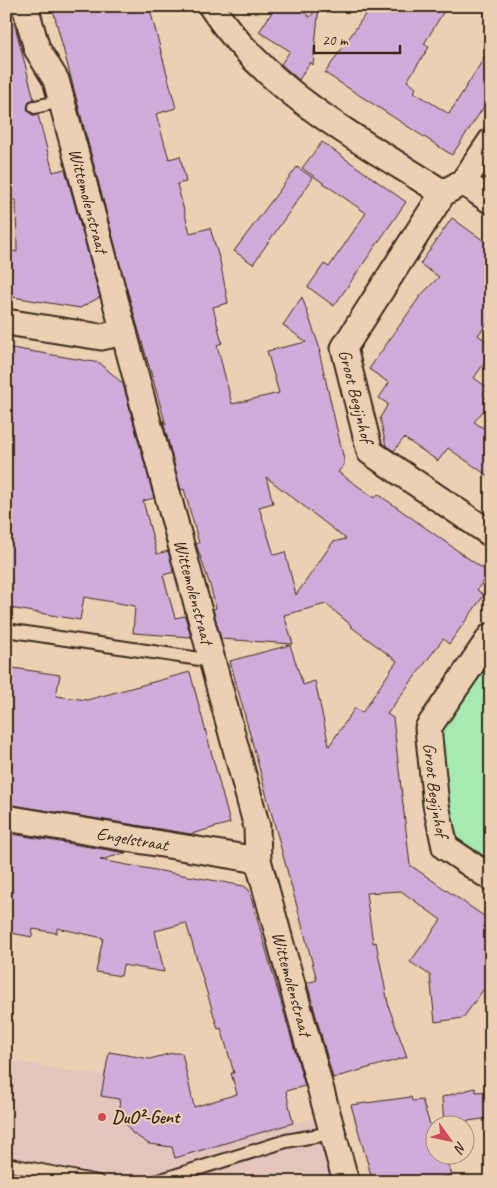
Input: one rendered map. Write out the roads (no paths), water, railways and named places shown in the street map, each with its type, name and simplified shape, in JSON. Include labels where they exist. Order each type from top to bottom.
[{"type":"street","name":"Wittemolenstraat","points":[[25,6],[37,49],[56,80],[257,827],[258,860],[346,1182]]},
{"type":"street","points":[[211,6],[227,31],[265,72],[302,102],[453,188],[491,201]]},
{"type":"street","name":"Groot Begijnhof","points":[[491,141],[453,188],[344,348],[370,452],[491,534]]},
{"type":"street","points":[[6,322],[101,337],[124,332]]},
{"type":"street","name":"Groot Begijnhof","points":[[491,636],[428,728],[436,805],[445,847],[491,878]]},
{"type":"street","name":"Engelstraat","points":[[6,818],[258,860]]},
{"type":"lane","points":[[36,107],[61,101]]},
{"type":"lane","points":[[6,630],[213,661]]},
{"type":"lane","points":[[155,1182],[286,1141],[332,1133]]},
{"type":"lane","points":[[6,1164],[98,1182]]},
{"type":"place","name":"DuO²-Gent","points":[[102,1117]]}]
